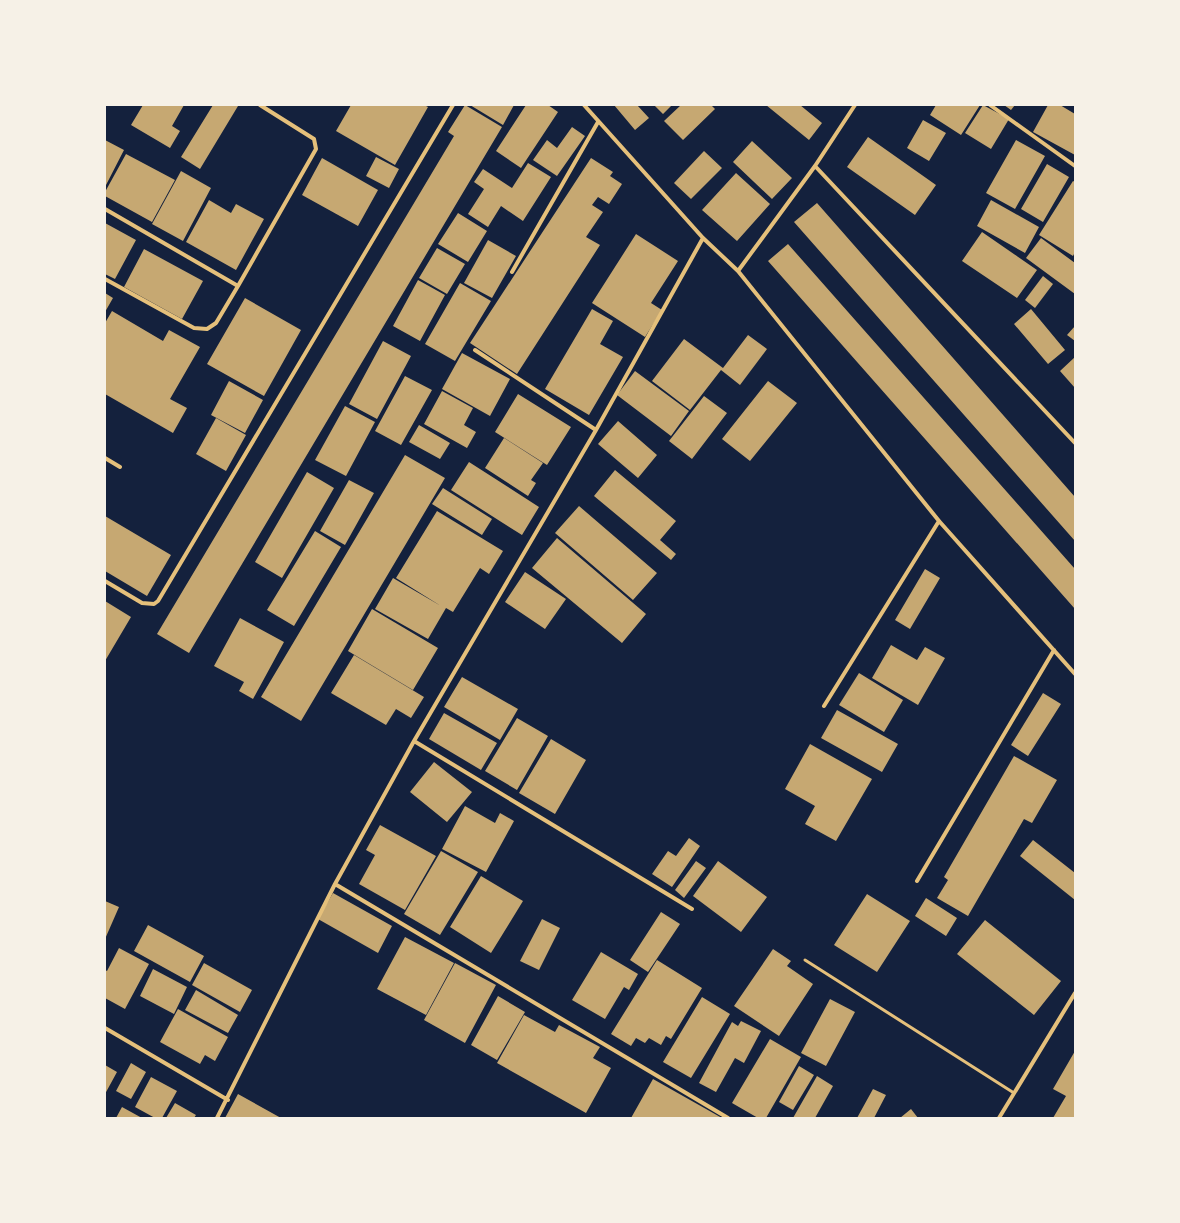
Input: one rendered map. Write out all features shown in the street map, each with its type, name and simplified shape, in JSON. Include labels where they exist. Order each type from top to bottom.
[{"type":"street","points":[[105,279],[194,328],[207,329],[216,323],[316,149],[314,139],[260,105]]},
{"type":"street","points":[[105,581],[142,603],[154,604],[158,601],[453,105]]},
{"type":"street","points":[[584,105],[703,238],[738,271],[939,520],[1075,674]]},
{"type":"street","points":[[738,271],[815,166],[855,105]]},
{"type":"street","points":[[990,105],[1075,166]]},
{"type":"street","points":[[512,272],[598,122]]},
{"type":"street","points":[[815,166],[1075,443]]},
{"type":"street","points":[[105,209],[238,286]]},
{"type":"street","points":[[217,1118],[228,1100],[335,884],[414,741],[596,430],[703,238]]},
{"type":"street","points":[[475,350],[596,430]]},
{"type":"street","points":[[105,458],[120,467]]},
{"type":"street","points":[[824,706],[939,520]]},
{"type":"street","points":[[917,881],[1054,650]]},
{"type":"street","points":[[414,741],[692,909]]},
{"type":"street","points":[[335,884],[728,1118]]},
{"type":"street","points":[[999,1118],[1075,993]]},
{"type":"street","points":[[105,1028],[228,1100]]},
{"type":"lane","points":[[805,960],[1014,1093]]},
{"type":"building","points":[[143,105],[184,105],[172,126],[180,131],[170,148],[131,125]]},
{"type":"building","points":[[213,105],[238,106],[200,169],[181,157]]},
{"type":"building","points":[[351,105],[424,105],[428,107],[395,165],[336,131]]},
{"type":"building","points":[[465,105],[502,127],[189,653],[157,634],[454,136],[448,132]]},
{"type":"building","points":[[470,105],[514,105],[503,125]]},
{"type":"building","points":[[526,105],[548,105],[558,112],[521,168],[496,151]]},
{"type":"building","points":[[614,105],[637,105],[649,118],[635,130]]},
{"type":"building","points":[[654,105],[672,105],[663,114]]},
{"type":"building","points":[[681,105],[711,105],[715,109],[683,140],[664,121]]},
{"type":"building","points":[[766,105],[800,105],[822,123],[809,140]]},
{"type":"building","points":[[936,105],[980,105],[961,135],[930,115]]},
{"type":"building","points":[[983,105],[1009,119],[991,149],[965,133]]},
{"type":"building","points":[[1004,105],[1015,105],[1011,110]]},
{"type":"building","points":[[1048,105],[1060,105],[1075,114],[1075,155],[1033,132]]},
{"type":"building","points":[[923,120],[946,133],[929,161],[907,148]]},
{"type":"building","points":[[572,127],[585,136],[557,176],[533,160],[547,140],[557,148]]},
{"type":"building","points":[[868,137],[936,185],[915,215],[847,167]]},
{"type":"building","points":[[105,140],[124,150],[105,187]]},
{"type":"building","points":[[1016,140],[1045,156],[1015,209],[986,193]]},
{"type":"building","points":[[752,141],[792,178],[772,199],[733,162]]},
{"type":"building","points":[[704,151],[722,168],[691,199],[674,183]]},
{"type":"building","points":[[126,154],[175,180],[152,222],[105,196],[105,192]]},
{"type":"building","points":[[376,157],[399,169],[389,188],[366,176]]},
{"type":"building","points":[[322,158],[378,190],[358,226],[302,195]]},
{"type":"building","points":[[591,158],[613,172],[610,176],[622,184],[609,204],[598,197],[592,205],[603,212],[586,237],[600,245],[517,374],[470,343]]},
{"type":"building","points":[[528,163],[551,177],[523,221],[501,206],[488,227],[468,214],[484,189],[474,182],[483,169],[512,188]]},
{"type":"building","points":[[1047,164],[1069,177],[1043,222],[1021,209]]},
{"type":"building","points":[[181,171],[211,188],[183,241],[152,224]]},
{"type":"building","points":[[736,173],[770,204],[737,241],[702,210]]},
{"type":"building","points":[[1073,181],[1075,182],[1075,252],[1073,256],[1039,235]]},
{"type":"building","points":[[209,200],[231,213],[236,204],[264,219],[236,270],[186,242]]},
{"type":"building","points":[[991,200],[1039,227],[1025,253],[977,226]]},
{"type":"building","points":[[817,203],[1075,497],[1075,541],[794,222]]},
{"type":"building","points":[[458,213],[487,231],[468,262],[438,244]]},
{"type":"building","points":[[105,223],[136,240],[115,279],[105,274]]},
{"type":"building","points":[[982,232],[1037,270],[1017,298],[962,261]]},
{"type":"building","points":[[636,234],[678,261],[651,303],[662,310],[645,337],[592,303]]},
{"type":"building","points":[[1041,238],[1075,263],[1075,294],[1026,258]]},
{"type":"building","points":[[488,240],[516,256],[492,298],[464,283]]},
{"type":"building","points":[[788,244],[1075,569],[1075,609],[768,261]]},
{"type":"building","points":[[437,248],[465,264],[447,294],[419,278]]},
{"type":"building","points":[[144,249],[203,281],[182,319],[124,287]]},
{"type":"building","points":[[1043,276],[1053,284],[1035,308],[1025,300]]},
{"type":"building","points":[[418,280],[445,295],[420,341],[393,326]]},
{"type":"building","points":[[460,283],[491,301],[455,361],[425,344]]},
{"type":"building","points":[[105,293],[113,298],[105,312]]},
{"type":"building","points":[[245,298],[301,330],[264,396],[207,364]]},
{"type":"building","points":[[592,309],[613,321],[600,344],[623,357],[589,415],[545,389]]},
{"type":"building","points":[[1031,309],[1065,350],[1048,364],[1014,324]]},
{"type":"building","points":[[112,311],[163,341],[169,330],[200,347],[170,399],[187,408],[173,433],[105,394],[105,323]]},
{"type":"building","points":[[1075,326],[1075,341],[1067,335]]},
{"type":"building","points":[[748,335],[767,349],[740,385],[721,370],[690,410],[652,381],[684,339],[723,368]]},
{"type":"building","points":[[383,341],[411,356],[377,419],[349,404]]},
{"type":"building","points":[[462,353],[510,379],[490,416],[442,389]]},
{"type":"building","points":[[1075,357],[1075,388],[1060,371]]},
{"type":"building","points":[[635,371],[689,411],[671,436],[617,395]]},
{"type":"building","points":[[405,376],[432,390],[401,445],[375,431]]},
{"type":"building","points":[[229,381],[263,400],[245,433],[211,415]]},
{"type":"building","points":[[768,381],[797,403],[750,461],[722,439]]},
{"type":"building","points":[[442,391],[473,408],[464,425],[476,432],[467,448],[424,424]]},
{"type":"building","points":[[518,394],[571,427],[547,465],[495,432]]},
{"type":"building","points":[[704,396],[727,413],[692,459],[669,441]]},
{"type":"building","points":[[345,406],[375,422],[346,476],[315,460]]},
{"type":"building","points":[[216,418],[246,435],[226,471],[196,454]]},
{"type":"building","points":[[618,421],[657,455],[638,478],[598,444]]},
{"type":"building","points":[[419,425],[450,443],[440,459],[409,442]]},
{"type":"building","points":[[504,438],[543,463],[531,480],[536,483],[528,496],[485,468]]},
{"type":"building","points":[[405,455],[445,478],[301,721],[261,697]]},
{"type":"building","points":[[469,462],[539,507],[522,535],[451,490]]},
{"type":"building","points":[[615,470],[676,521],[660,540],[676,554],[671,560],[594,496]]},
{"type":"building","points":[[307,472],[334,488],[282,578],[255,562]]},
{"type":"building","points":[[349,480],[374,493],[345,545],[320,531]]},
{"type":"building","points":[[443,488],[492,519],[482,535],[432,504]]},
{"type":"building","points":[[579,506],[657,573],[633,600],[555,533]]},
{"type":"building","points":[[437,511],[503,551],[489,574],[480,568],[453,612],[446,608],[428,639],[375,609],[393,578],[441,606],[396,578]]},
{"type":"building","points":[[105,516],[171,555],[147,596],[105,571]]},
{"type":"building","points":[[315,531],[341,547],[294,626],[267,610]]},
{"type":"building","points":[[557,538],[646,614],[622,643],[532,568]]},
{"type":"building","points":[[925,569],[940,578],[910,629],[895,620]]},
{"type":"building","points":[[525,572],[566,599],[545,629],[505,602]]},
{"type":"building","points":[[105,601],[131,617],[105,661]]},
{"type":"building","points":[[372,609],[438,648],[413,690],[348,651]]},
{"type":"building","points":[[240,618],[284,642],[253,699],[239,691],[244,682],[214,666]]},
{"type":"building","points":[[891,645],[917,660],[925,647],[945,658],[918,705],[872,678]]},
{"type":"building","points":[[354,655],[424,697],[411,718],[396,709],[386,725],[331,693]]},
{"type":"building","points":[[859,673],[903,700],[884,732],[839,705]]},
{"type":"building","points":[[462,677],[518,709],[500,740],[444,707]]},
{"type":"building","points":[[1043,693],[1061,704],[1028,756],[1011,745]]},
{"type":"building","points":[[837,710],[898,744],[882,772],[821,738]]},
{"type":"building","points":[[444,713],[497,743],[481,770],[429,739]]},
{"type":"building","points":[[517,718],[548,736],[517,790],[485,771]]},
{"type":"building","points":[[551,739],[586,760],[555,814],[519,793]]},
{"type":"building","points":[[810,744],[872,779],[836,841],[805,824],[815,806],[785,789]]},
{"type":"building","points":[[1014,756],[1057,780],[1032,823],[1024,819],[968,916],[937,898],[948,880],[944,877]]},
{"type":"building","points":[[434,762],[472,792],[447,822],[410,792]]},
{"type":"building","points":[[465,806],[495,823],[500,813],[514,821],[486,872],[442,849]]},
{"type":"building","points":[[380,825],[436,856],[405,910],[359,884],[375,855],[366,850]]},
{"type":"building","points":[[689,838],[700,846],[672,887],[652,874],[668,851],[676,856]]},
{"type":"building","points":[[1033,840],[1075,873],[1075,900],[1020,856]]},
{"type":"building","points":[[441,851],[478,872],[440,935],[404,914]]},
{"type":"building","points":[[696,861],[706,868],[684,898],[675,890]]},
{"type":"building","points":[[718,861],[767,897],[741,932],[693,896]]},
{"type":"building","points":[[481,876],[523,901],[491,953],[450,927]]},
{"type":"building","points":[[333,893],[392,926],[378,953],[318,919]]},
{"type":"building","points":[[867,894],[910,921],[877,972],[834,945]]},
{"type":"building","points":[[926,898],[957,918],[946,936],[915,916]]},
{"type":"building","points":[[105,901],[119,907],[105,939]]},
{"type":"building","points":[[661,912],[680,924],[648,972],[630,960]]},
{"type":"building","points":[[542,919],[560,928],[539,970],[520,961]]},
{"type":"building","points":[[985,920],[1061,981],[1034,1015],[957,954]]},
{"type":"building","points":[[148,925],[204,956],[190,982],[134,951]]},
{"type":"building","points":[[405,937],[454,963],[426,1015],[377,989]]},
{"type":"building","points":[[119,948],[149,964],[125,1009],[105,998],[105,970],[107,971]]},
{"type":"building","points":[[773,949],[791,961],[787,966],[813,984],[779,1036],[734,1006]]},
{"type":"building","points":[[601,952],[638,974],[629,990],[624,987],[605,1019],[572,1000]]},
{"type":"building","points":[[657,960],[702,988],[671,1039],[666,1036],[661,1045],[649,1038],[645,1043],[636,1038],[631,1046],[611,1034]]},
{"type":"building","points":[[204,963],[252,990],[240,1012],[192,985]]},
{"type":"building","points":[[455,963],[496,985],[465,1043],[424,1020]]},
{"type":"building","points":[[153,969],[187,987],[174,1014],[140,996]]},
{"type":"building","points":[[196,990],[238,1015],[228,1033],[185,1010]]},
{"type":"building","points":[[498,996],[525,1012],[497,1060],[471,1045]]},
{"type":"building","points":[[702,997],[730,1014],[691,1078],[663,1062]]},
{"type":"building","points":[[830,999],[855,1012],[826,1066],[801,1053]]},
{"type":"building","points":[[178,1009],[228,1037],[215,1061],[205,1055],[200,1064],[160,1042]]},
{"type":"building","points":[[524,1015],[555,1032],[559,1025],[600,1047],[593,1058],[611,1068],[586,1113],[497,1063]]},
{"type":"building","points":[[741,1021],[761,1031],[744,1063],[735,1058],[716,1092],[699,1083],[732,1022],[738,1026]]},
{"type":"building","points":[[770,1039],[801,1057],[766,1118],[758,1118],[732,1103]]},
{"type":"building","points":[[1075,1051],[1075,1118],[1053,1118],[1066,1096],[1053,1089]]},
{"type":"building","points":[[131,1063],[146,1072],[131,1099],[116,1091]]},
{"type":"building","points":[[105,1065],[117,1072],[105,1094]]},
{"type":"building","points":[[799,1066],[814,1075],[793,1110],[779,1102]]},
{"type":"building","points":[[817,1076],[833,1086],[815,1118],[793,1118]]},
{"type":"building","points":[[151,1077],[177,1091],[162,1118],[155,1118],[135,1107]]},
{"type":"building","points":[[653,1079],[683,1096],[722,1118],[631,1118]]},
{"type":"building","points":[[873,1089],[886,1095],[874,1118],[857,1118]]},
{"type":"building","points":[[238,1094],[281,1118],[225,1118]]},
{"type":"building","points":[[175,1103],[196,1115],[194,1118],[166,1118]]},
{"type":"building","points":[[122,1107],[142,1118],[116,1118]]},
{"type":"building","points":[[911,1109],[918,1118],[900,1118]]}]
